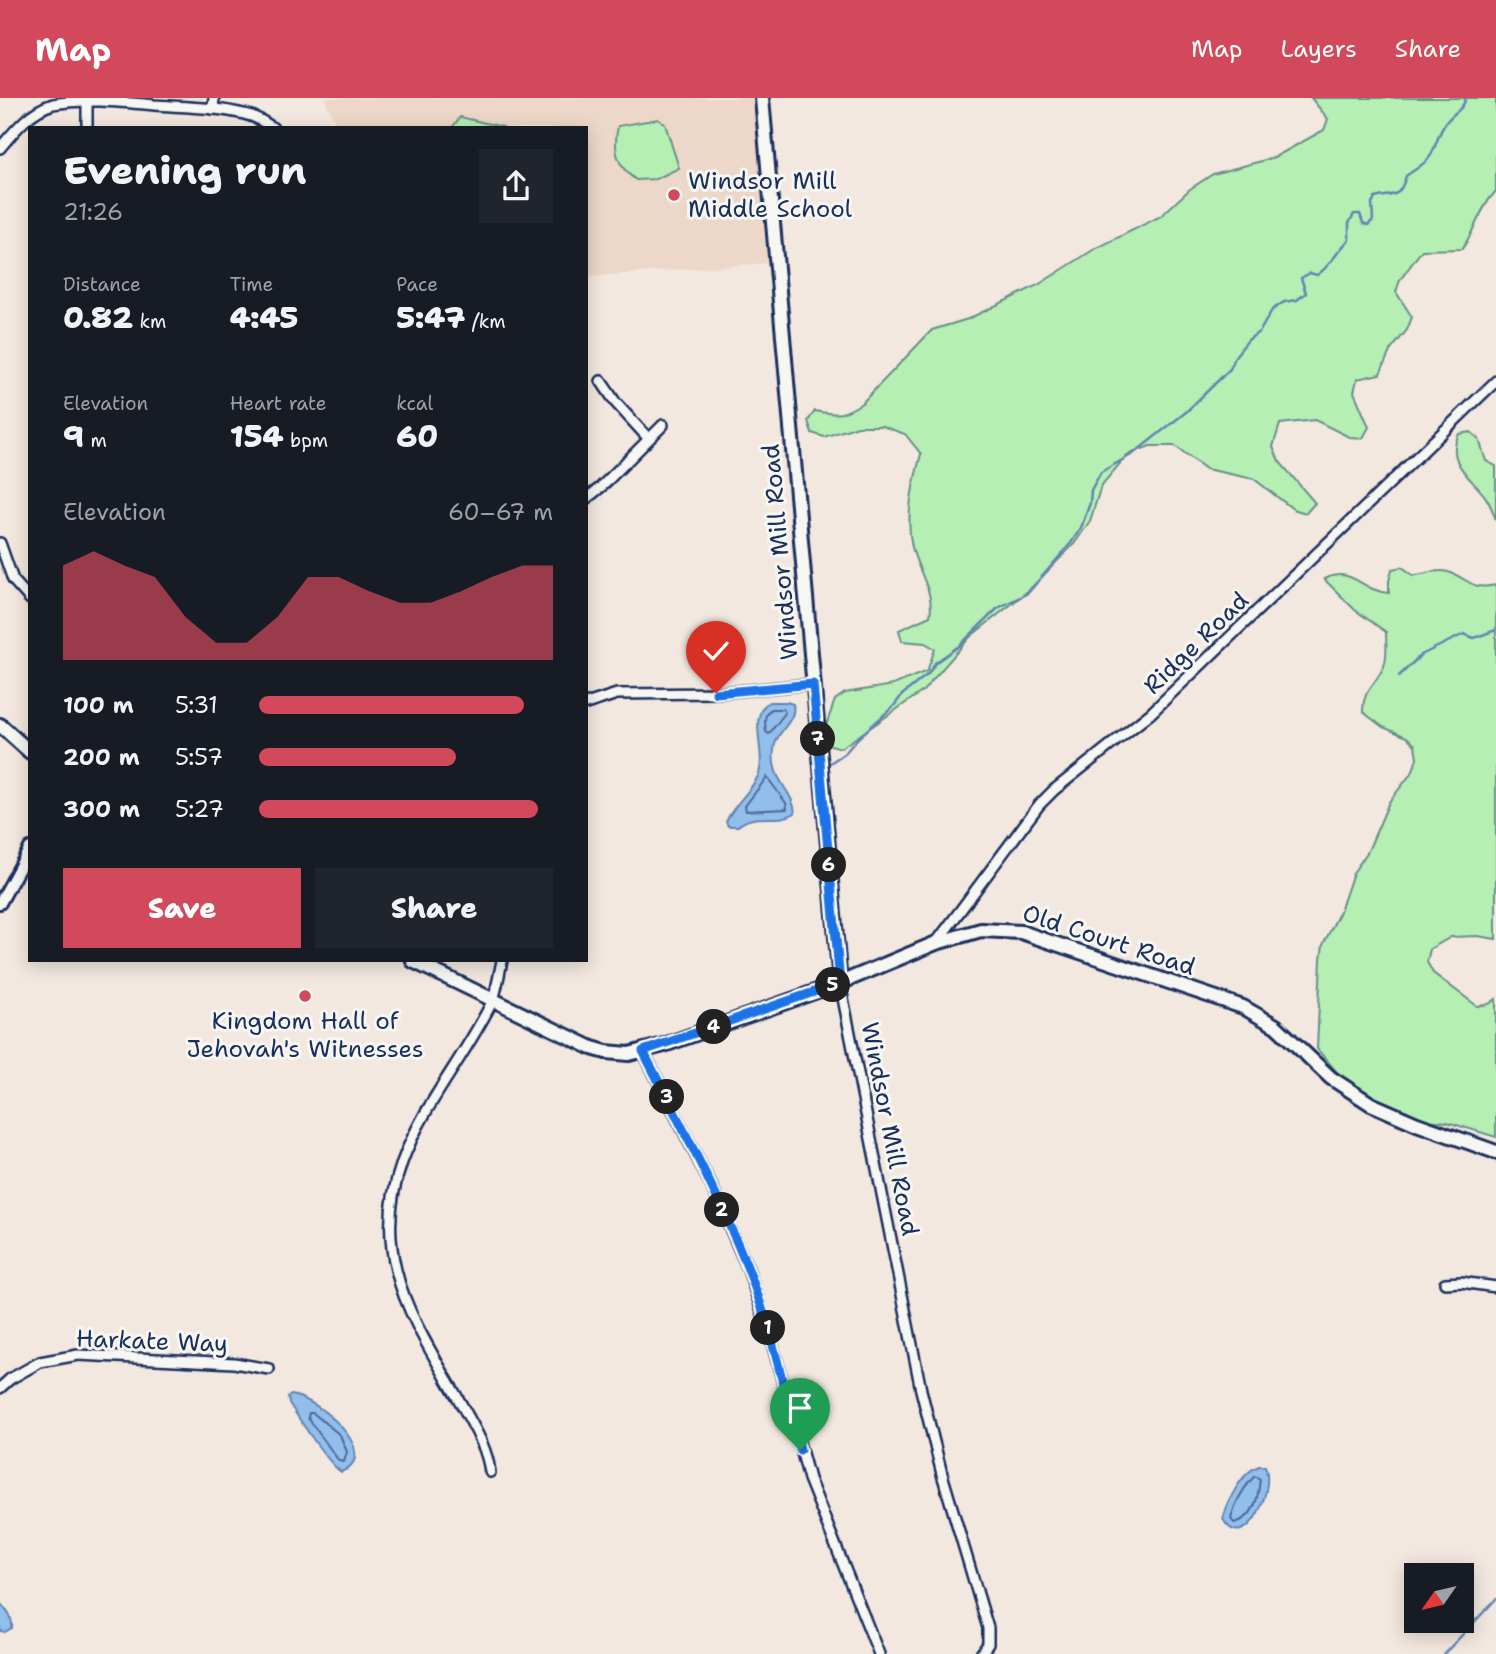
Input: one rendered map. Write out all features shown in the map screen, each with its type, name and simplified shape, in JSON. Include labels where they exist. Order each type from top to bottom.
[{"type":"main road","name":"Windsor Mill Road","points":[[762,98],[840,983]]},
{"type":"main road","points":[[0,725],[28,750]]},
{"type":"main road","name":"Old Court Road","points":[[415,962],[599,1050],[619,1054],[643,1051],[840,983],[936,943],[981,930],[1021,932],[1222,998],[1262,1016],[1331,1078],[1371,1104],[1496,1152]]},
{"type":"street","points":[[213,109],[214,98]]},
{"type":"street","points":[[87,99],[87,126]]},
{"type":"street","points":[[0,148],[25,120],[37,111],[65,100],[87,99],[213,109],[245,114],[270,126]]},
{"type":"street","name":"Ridge Road","points":[[936,943],[1046,797],[1151,713],[1496,381]]},
{"type":"street","points":[[601,382],[649,439]]},
{"type":"street","points":[[588,497],[663,425]]},
{"type":"street","points":[[0,543],[13,580],[28,597]]},
{"type":"street","points":[[588,703],[617,694],[727,693],[813,684]]},
{"type":"street","points":[[0,903],[28,852]]},
{"type":"street","points":[[490,1472],[484,1447],[400,1285],[392,1252],[391,1211],[398,1170],[414,1131],[493,1000],[502,962]]},
{"type":"street","name":"Windsor Mill Road","points":[[840,983],[921,1390],[946,1487],[988,1628],[988,1644],[981,1654]]},
{"type":"street","points":[[643,1051],[712,1187],[748,1269],[770,1335],[809,1479],[879,1654]]},
{"type":"street","points":[[1445,1283],[1461,1282],[1496,1287]]},
{"type":"street","name":"Harkate Way","points":[[0,1388],[40,1362],[78,1355],[234,1363],[270,1369]]},
{"type":"shaded area","name":"Windsor Mill Middle School","points":[[324,98],[754,98],[767,263],[588,275],[588,126],[337,126]]},
{"type":"green space","points":[[1311,98],[1496,98],[1496,191],[1462,249],[1422,250],[1400,280],[1396,292],[1412,317],[1407,330],[1390,351],[1380,374],[1357,379],[1354,392],[1369,427],[1363,438],[1349,437],[1315,420],[1280,424],[1273,447],[1279,461],[1315,503],[1306,513],[1293,509],[1254,479],[1206,469],[1175,446],[1150,446],[1127,455],[1101,486],[1090,521],[1074,544],[1029,590],[970,637],[923,691],[841,748],[830,745],[823,734],[835,700],[845,693],[893,685],[927,671],[935,649],[925,643],[902,641],[899,630],[930,616],[930,598],[914,556],[909,524],[913,488],[921,454],[905,434],[882,426],[858,426],[824,437],[812,433],[808,421],[815,411],[840,413],[855,407],[862,403],[932,330],[968,319],[1038,285],[1093,250],[1161,216],[1190,189],[1213,174],[1273,158],[1324,130],[1328,119]]},
{"type":"green space","points":[[460,117],[499,126],[453,126]]},
{"type":"green space","points":[[658,119],[665,124],[679,168],[656,179],[636,180],[620,163],[616,150],[618,126]]},
{"type":"green space","points":[[1471,432],[1479,439],[1486,461],[1496,466],[1496,520],[1486,498],[1457,460],[1455,444],[1459,434]]},
{"type":"green space","points":[[1402,567],[1413,575],[1444,571],[1475,585],[1496,585],[1496,939],[1478,936],[1451,937],[1430,949],[1427,962],[1433,973],[1477,1006],[1489,1004],[1496,999],[1496,1137],[1447,1122],[1407,1118],[1352,1086],[1317,1049],[1323,945],[1340,911],[1353,873],[1368,851],[1389,802],[1413,771],[1417,758],[1415,745],[1407,737],[1383,727],[1363,712],[1367,693],[1385,662],[1386,632],[1355,610],[1324,579],[1342,575],[1389,593],[1392,569]]},
{"type":"water","points":[[769,702],[793,704],[794,710],[777,739],[773,756],[777,775],[790,796],[795,813],[781,818],[752,819],[738,826],[728,826],[726,822],[729,816],[758,776],[761,757],[759,716],[762,708]]},
{"type":"water","points":[[291,1395],[302,1398],[329,1415],[351,1440],[355,1452],[352,1463],[341,1472],[328,1459],[289,1403],[288,1397]]},
{"type":"water","points":[[1259,1466],[1265,1466],[1267,1477],[1262,1504],[1248,1526],[1240,1530],[1231,1529],[1223,1519],[1228,1504],[1246,1474]]},
{"type":"water","points":[[0,1603],[12,1621],[12,1628],[5,1632],[0,1631]]},
{"type":"waterway","points":[[827,765],[845,753],[902,695],[929,673],[935,663],[959,646],[998,608],[1028,593],[1081,528],[1090,503],[1091,490],[1101,472],[1133,454],[1186,412],[1230,369],[1236,355],[1248,340],[1260,331],[1272,310],[1284,302],[1297,300],[1306,293],[1301,278],[1310,273],[1317,275],[1330,263],[1349,240],[1349,223],[1354,214],[1360,214],[1363,223],[1368,225],[1373,220],[1372,203],[1375,198],[1398,192],[1406,176],[1429,158],[1443,128],[1466,98]]},
{"type":"waterway","points":[[1399,676],[1421,655],[1464,634],[1474,638],[1496,630]]},
{"type":"waterway","points":[[1444,1654],[1496,1599]]},
{"type":"place","name":"Windsor Mill Middle School","points":[[674,195]]},
{"type":"place","name":"Kingdom Hall of Jehovah's Witnesses","points":[[305,996]]},
{"type":"route","points":[[716,693],[813,684],[840,983],[643,1051],[712,1187],[748,1269],[770,1335],[800,1450]]}]
